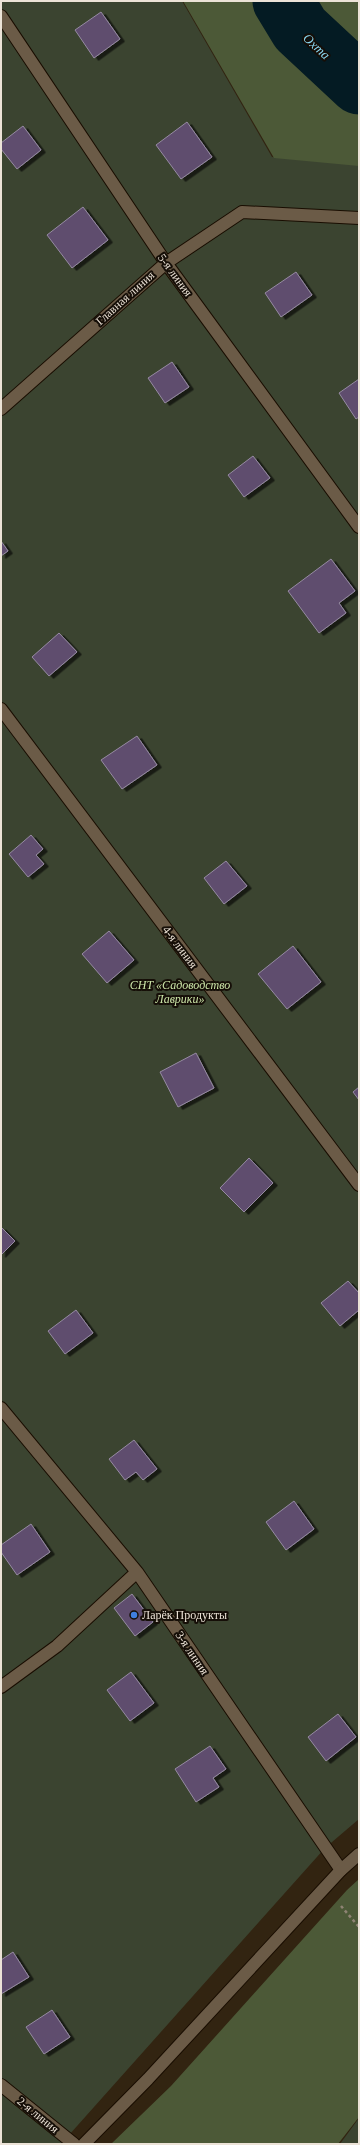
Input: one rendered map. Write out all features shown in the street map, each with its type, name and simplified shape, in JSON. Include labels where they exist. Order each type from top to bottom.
[{"type":"street","name":"5-я линия","points":[[1,16],[166,263],[359,528]]},
{"type":"street","name":"Главная линия","points":[[1,408],[166,263],[242,212],[359,218]]},
{"type":"street","name":"4-я линия","points":[[1,709],[359,1185]]},
{"type":"street","name":"3-я линия","points":[[1,1408],[137,1572],[341,1870]]},
{"type":"street","points":[[1,1688],[57,1646],[137,1572]]},
{"type":"street","points":[[84,2144],[148,2079],[341,1870],[359,1854]]},
{"type":"street","name":"2-я линия","points":[[1,2085],[74,2144]]},
{"type":"green space","name":"СНТ «Садоводство Лаврики»","points":[[1,1],[182,1],[272,157],[359,165],[359,1819],[325,1848],[61,2144],[1,2144]]},
{"type":"green space","points":[[183,1],[356,1],[359,3],[359,166],[274,158]]},
{"type":"green space","points":[[359,1879],[359,2117],[338,2144],[111,2144],[171,2086],[347,1890]]},
{"type":"green space","points":[[359,2118],[359,2144],[340,2144]]},
{"type":"building","points":[[101,12],[120,39],[94,58],[75,30]]},
{"type":"building","points":[[187,122],[212,157],[181,179],[156,145]]},
{"type":"building","points":[[23,126],[41,150],[17,169],[1,149],[1,143]]},
{"type":"building","points":[[83,207],[108,240],[72,268],[47,235]]},
{"type":"building","points":[[296,272],[312,295],[281,317],[265,293]]},
{"type":"building","points":[[172,362],[189,387],[165,403],[148,378]]},
{"type":"building","points":[[359,379],[359,417],[356,419],[339,393]]},
{"type":"building","points":[[253,456],[270,478],[244,497],[228,475]]},
{"type":"building","points":[[1,541],[8,551],[1,556]]},
{"type":"building","points":[[331,559],[355,591],[339,603],[346,613],[319,633],[288,591]]},
{"type":"building","points":[[59,633],[77,652],[49,676],[32,657]]},
{"type":"building","points":[[137,736],[157,765],[122,789],[101,760]]},
{"type":"building","points":[[31,835],[43,849],[36,855],[44,864],[28,877],[9,854]]},
{"type":"building","points":[[226,861],[247,886],[224,904],[204,878]]},
{"type":"building","points":[[109,931],[134,960],[107,983],[82,954]]},
{"type":"building","points":[[293,946],[321,982],[287,1009],[258,974]]},
{"type":"building","points":[[196,1053],[214,1088],[178,1107],[160,1072]]},
{"type":"building","points":[[359,1087],[359,1100],[353,1092]]},
{"type":"building","points":[[249,1158],[273,1183],[244,1212],[220,1188]]},
{"type":"building","points":[[1,1227],[15,1241],[1,1255]]},
{"type":"building","points":[[348,1281],[359,1293],[359,1310],[340,1326],[321,1303]]},
{"type":"building","points":[[76,1310],[93,1333],[65,1354],[48,1331]]},
{"type":"building","points":[[134,1440],[157,1469],[143,1480],[136,1472],[125,1480],[109,1459]]},
{"type":"building","points":[[294,1501],[314,1529],[286,1550],[266,1522]]},
{"type":"building","points":[[31,1524],[50,1552],[17,1575],[1,1552],[1,1545]]},
{"type":"building","name":"Ларёк Продукты","points":[[132,1594],[153,1622],[135,1636],[114,1608]]},
{"type":"building","points":[[131,1672],[154,1703],[130,1721],[107,1690]]},
{"type":"building","points":[[338,1714],[356,1737],[326,1761],[308,1737]]},
{"type":"building","points":[[210,1746],[226,1769],[213,1778],[219,1787],[196,1802],[175,1769]]},
{"type":"building","points":[[13,1952],[29,1977],[1,1994],[1,1960]]},
{"type":"building","points":[[52,2010],[70,2037],[44,2054],[26,2027]]},
{"type":"waterway","name":"Охта","points":[[283,1],[300,29],[359,84]]},
{"type":"place","name":"Ларёк Продукты","points":[[134,1615]]}]
